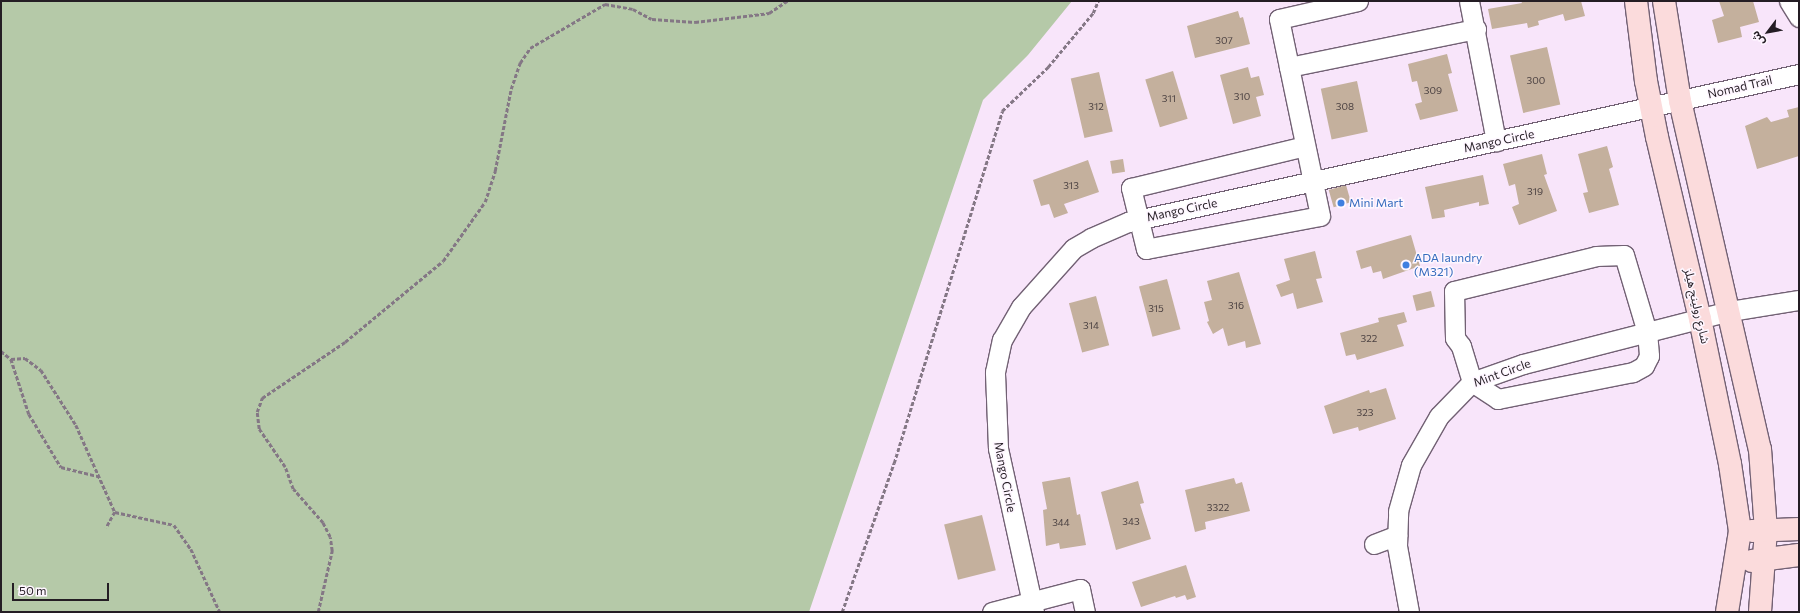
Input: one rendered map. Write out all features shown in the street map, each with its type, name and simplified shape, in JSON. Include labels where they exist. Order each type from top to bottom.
[{"type":"main road","name":"شارع رولينج هيلز","points":[[1636,1],[1651,107],[1700,319],[1730,464],[1740,531],[1727,612]]},
{"type":"main road","points":[[1664,1],[1680,101],[1730,311],[1760,449],[1766,530],[1766,560],[1760,612]]},
{"type":"main road","points":[[1740,531],[1799,529]]},
{"type":"main road","points":[[1735,564],[1799,555]]},
{"type":"street","points":[[1304,146],[1131,188],[1146,249],[1320,216],[1304,146],[1279,19],[1358,1]]},
{"type":"street","points":[[1469,1],[1476,29],[1496,141]]},
{"type":"street","points":[[1789,1],[1799,17]]},
{"type":"street","points":[[1289,67],[1476,29]]},
{"type":"street","name":"Nomad Trail","points":[[1680,101],[1799,74]]},
{"type":"street","name":"Mango Circle","points":[[1032,606],[998,448],[995,372],[1002,340],[1021,307],[1074,248],[1091,238],[1139,220],[1680,101]]},
{"type":"street","points":[[1624,255],[1647,332],[1649,356],[1644,366],[1633,372],[1498,399],[1472,382],[1461,346],[1455,338],[1454,291],[1596,256],[1624,255]]},
{"type":"street","points":[[1730,311],[1799,300]]},
{"type":"street","name":"Mint Circle","points":[[1409,612],[1397,546],[1398,511],[1411,465],[1439,416],[1472,382],[1523,364],[1730,311]]},
{"type":"street","points":[[1374,544],[1397,535]]},
{"type":"street","points":[[992,612],[1032,606],[1080,589],[1085,612]]},
{"type":"path","points":[[318,612],[332,551],[330,537],[323,523],[293,489],[284,467],[259,429],[257,412],[262,398],[345,342],[443,261],[485,202],[495,171],[511,89],[520,63],[530,48],[604,4],[633,9],[652,19],[695,22],[745,18],[769,13],[787,1]]},
{"type":"path","points":[[842,612],[894,463],[1002,111],[1048,67],[1093,13],[1098,1]]},
{"type":"path","points":[[1,351],[11,359],[29,414],[61,467],[101,477]]},
{"type":"path","points":[[11,359],[25,358],[41,370],[76,425],[101,477],[115,512]]},
{"type":"path","points":[[106,528],[115,512]]},
{"type":"path","points":[[115,512],[174,525],[191,549],[220,612]]},
{"type":"green space","points":[[1,1],[1072,1],[1028,55],[983,100],[809,612],[1,612]]},
{"type":"building","points":[[1521,1],[1581,1],[1585,16],[1565,21],[1563,14],[1538,21],[1539,25],[1528,28],[1527,23],[1492,29],[1488,9],[1522,3]]},
{"type":"building","points":[[1719,1],[1753,1],[1759,22],[1740,27],[1742,37],[1718,43],[1712,20],[1724,16]]},
{"type":"building","points":[[1238,11],[1240,18],[1243,17],[1250,44],[1195,58],[1187,26]]},
{"type":"building","points":[[1547,47],[1560,104],[1523,113],[1510,56]]},
{"type":"building","points":[[1447,54],[1452,73],[1448,74],[1458,111],[1420,120],[1415,104],[1422,102],[1417,81],[1412,82],[1408,64]]},
{"type":"building","points":[[1248,67],[1251,78],[1259,76],[1264,95],[1256,97],[1261,116],[1233,124],[1220,75]]},
{"type":"building","points":[[1173,71],[1188,119],[1160,127],[1145,79]]},
{"type":"building","points":[[1099,72],[1113,131],[1084,138],[1071,79]]},
{"type":"building","points":[[1357,81],[1368,132],[1332,140],[1321,89]]},
{"type":"building","points":[[1799,107],[1799,156],[1757,169],[1745,126],[1767,117],[1771,122],[1789,117],[1787,110]]},
{"type":"building","points":[[1607,146],[1613,167],[1609,169],[1619,205],[1589,213],[1583,193],[1588,192],[1578,154]]},
{"type":"building","points":[[1542,154],[1547,174],[1544,175],[1557,211],[1519,225],[1512,207],[1519,204],[1515,184],[1509,186],[1503,164]]},
{"type":"building","points":[[1123,159],[1125,172],[1112,174],[1110,161]]},
{"type":"building","points":[[1088,160],[1099,192],[1064,204],[1068,213],[1054,218],[1049,204],[1041,206],[1033,180]]},
{"type":"building","points":[[1483,175],[1489,204],[1479,206],[1479,202],[1444,210],[1445,217],[1432,219],[1425,187]]},
{"type":"building","points":[[1346,185],[1351,202],[1334,207],[1329,190]]},
{"type":"building","points":[[1411,235],[1420,266],[1383,279],[1381,271],[1373,273],[1371,266],[1361,269],[1356,251]]},
{"type":"building","points":[[1315,251],[1322,278],[1316,279],[1323,302],[1297,309],[1293,293],[1281,297],[1276,285],[1290,280],[1284,259]]},
{"type":"building","points":[[1239,272],[1261,344],[1246,348],[1245,341],[1228,346],[1223,328],[1213,334],[1207,322],[1209,321],[1204,302],[1212,300],[1207,281]]},
{"type":"building","points":[[1167,279],[1180,329],[1152,337],[1139,287]]},
{"type":"building","points":[[1431,291],[1435,307],[1416,311],[1413,296]]},
{"type":"building","points":[[1096,296],[1109,345],[1082,353],[1069,303]]},
{"type":"building","points":[[1404,312],[1407,322],[1397,325],[1404,346],[1357,360],[1355,354],[1346,356],[1340,333],[1379,322],[1378,318]]},
{"type":"building","points":[[1386,388],[1396,419],[1359,431],[1358,427],[1333,434],[1324,406],[1369,390],[1370,393]]},
{"type":"building","points":[[1070,477],[1077,515],[1080,514],[1086,545],[1060,549],[1059,543],[1046,546],[1043,510],[1047,509],[1042,482]]},
{"type":"building","points":[[1234,478],[1236,484],[1242,482],[1250,511],[1205,522],[1206,529],[1195,532],[1185,490]]},
{"type":"building","points":[[1138,481],[1144,503],[1140,504],[1151,539],[1116,550],[1101,492]]},
{"type":"building","points":[[982,515],[996,570],[958,580],[944,524]]},
{"type":"building","points":[[1186,565],[1196,597],[1187,600],[1185,595],[1176,598],[1175,596],[1141,607],[1132,582]]},
{"type":"place","name":"Mini Mart","points":[[1341,203]]},
{"type":"place","name":"ADA laundry (M321)","points":[[1406,265]]}]
